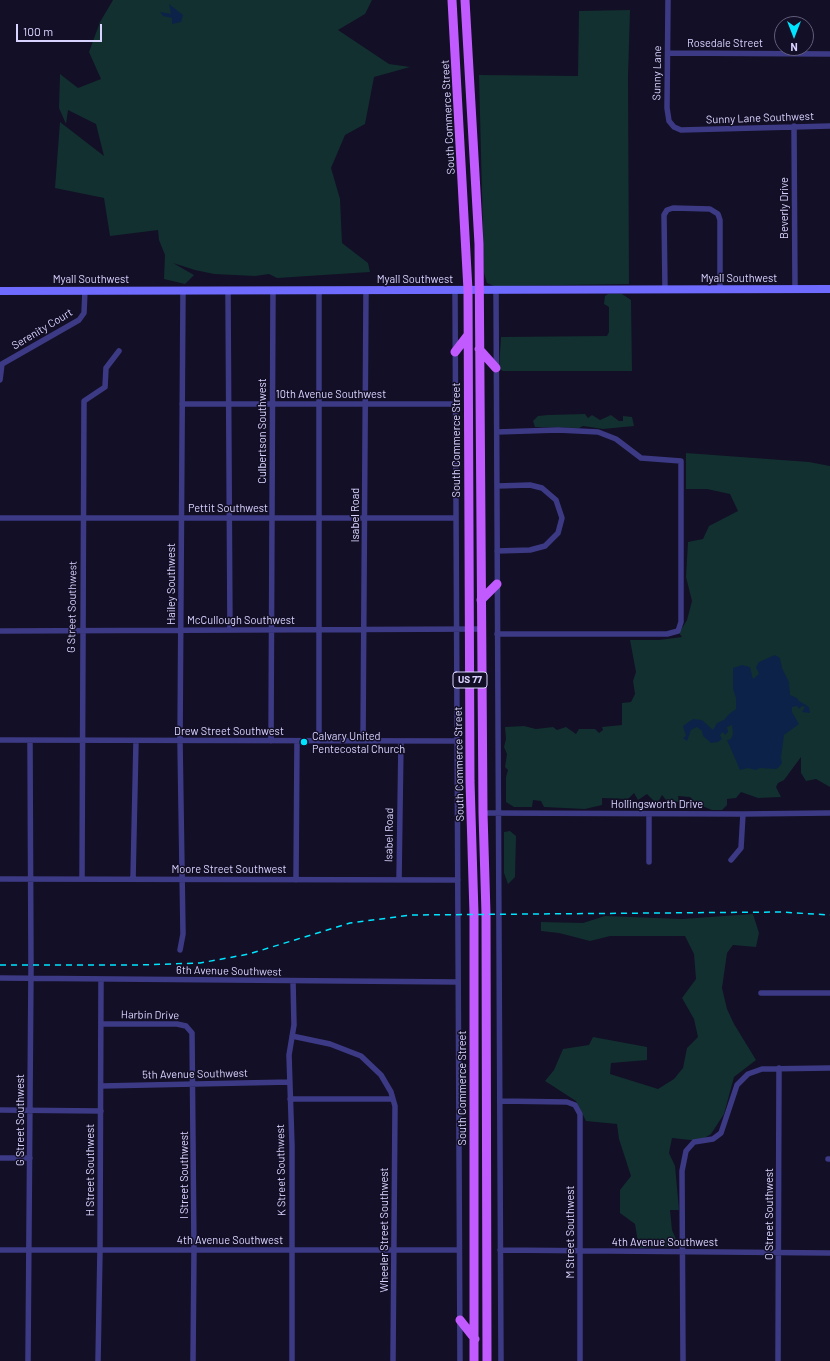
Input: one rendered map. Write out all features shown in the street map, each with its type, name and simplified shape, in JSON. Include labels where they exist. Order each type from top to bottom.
[{"type":"main road","name":"South Commerce Street","points":[[452,0],[468,290],[470,781],[474,914],[474,1361]]},
{"type":"main road","name":"US 77","points":[[465,0],[479,244],[483,813],[486,914],[487,1361]]},
{"type":"main road","points":[[455,352],[468,335]]},
{"type":"main road","points":[[480,349],[496,368]]},
{"type":"main road","points":[[481,600],[497,584]]},
{"type":"main road","points":[[470,781],[476,790],[479,810],[483,813]]},
{"type":"main road","points":[[460,1320],[475,1340]]},
{"type":"street","name":"Sunny Lane","points":[[668,0],[667,108],[669,121],[677,129],[690,130]]},
{"type":"street","name":"Rosedale Street","points":[[668,53],[830,54]]},
{"type":"street","name":"Beverly Drive","points":[[794,126],[795,289]]},
{"type":"street","name":"Sunny Lane Southwest","points":[[690,130],[830,126]]},
{"type":"street","points":[[665,290],[664,215],[666,210],[673,208],[710,208],[718,214],[720,220],[720,289]]},
{"type":"street","name":"Myall Southwest","points":[[0,291],[830,289]]},
{"type":"street","name":"Serenity Court","points":[[0,380],[2,364],[79,320],[84,313],[85,290]]},
{"type":"street","name":"Hailey Southwest","points":[[180,950],[183,934],[180,630],[183,290]]},
{"type":"street","points":[[228,290],[227,404],[230,630]]},
{"type":"street","name":"Culbertson Southwest","points":[[271,741],[273,290]]},
{"type":"street","points":[[319,290],[319,741]]},
{"type":"street","name":"Isabel Road","points":[[364,741],[366,290]]},
{"type":"street","points":[[455,290],[460,1361]]},
{"type":"street","points":[[496,290],[501,1361]]},
{"type":"street","name":"G Street Southwest","points":[[82,879],[84,401],[105,387],[106,368],[119,351]]},
{"type":"street","name":"10th Avenue Southwest","points":[[182,404],[456,404]]},
{"type":"street","points":[[496,432],[581,430],[604,433],[616,439],[641,458],[681,461],[680,629],[675,633],[667,634],[498,634]]},
{"type":"street","points":[[497,486],[530,485],[542,488],[556,500],[562,518],[558,533],[545,546],[530,550],[497,551]]},
{"type":"street","name":"Pettit Southwest","points":[[0,518],[456,518]]},
{"type":"street","name":"McCullough Southwest","points":[[0,631],[482,629]]},
{"type":"street","name":"Drew Street Southwest","points":[[0,740],[457,742]]},
{"type":"street","name":"G Street Southwest","points":[[28,1361],[31,978],[30,740]]},
{"type":"street","points":[[133,879],[136,740]]},
{"type":"street","points":[[296,880],[297,741]]},
{"type":"street","name":"Isabel Road","points":[[399,880],[401,741]]},
{"type":"street","name":"Hollingsworth Drive","points":[[483,813],[830,813]]},
{"type":"street","points":[[649,814],[649,862]]},
{"type":"street","points":[[731,860],[741,848],[743,814]]},
{"type":"street","name":"Moore Street Southwest","points":[[0,879],[458,880]]},
{"type":"street","name":"6th Avenue Southwest","points":[[0,978],[458,982]]},
{"type":"street","name":"H Street Southwest","points":[[98,1361],[101,979]]},
{"type":"street","points":[[290,1082],[289,1055],[294,1010],[294,981]]},
{"type":"street","points":[[761,993],[830,993]]},
{"type":"street","name":"Harbin Drive","points":[[101,1024],[176,1024],[186,1026],[192,1033],[193,1084]]},
{"type":"street","name":"Wheeler Street Southwest","points":[[292,1036],[330,1044],[361,1056],[381,1075],[391,1092],[395,1106],[393,1361]]},
{"type":"street","name":"O Street Southwest","points":[[778,1361],[779,1068]]},
{"type":"street","points":[[682,1361],[682,1171],[686,1151],[694,1142],[713,1139],[721,1133],[737,1085],[745,1075],[762,1069],[830,1068]]},
{"type":"street","name":"5th Avenue Southwest","points":[[101,1086],[290,1082]]},
{"type":"street","name":"K Street Southwest","points":[[290,1082],[292,1361]]},
{"type":"street","name":"I Street Southwest","points":[[192,1361],[194,1250],[193,1084]]},
{"type":"street","points":[[290,1099],[393,1099]]},
{"type":"street","name":"M Street Southwest","points":[[500,1101],[562,1102],[575,1105],[580,1114],[582,1122],[580,1361]]},
{"type":"street","points":[[0,1110],[101,1111]]},
{"type":"street","points":[[0,1158],[30,1158]]},
{"type":"street","name":"4th Avenue Southwest","points":[[0,1250],[459,1250]]},
{"type":"street","name":"4th Avenue Southwest","points":[[500,1250],[830,1253]]},
{"type":"green space","points":[[113,0],[372,0],[365,14],[338,30],[389,64],[410,67],[374,77],[365,124],[345,135],[331,168],[340,199],[342,243],[368,263],[370,272],[277,278],[269,274],[255,276],[214,274],[173,263],[194,275],[185,284],[164,279],[165,255],[159,240],[158,230],[110,236],[104,198],[55,188],[60,122],[104,156],[96,124],[68,110],[66,124],[59,108],[60,74],[78,88],[101,79],[89,52],[100,22]]},
{"type":"green space","points":[[630,10],[628,77],[629,284],[494,286],[487,283],[484,273],[479,75],[578,76],[579,11]]},
{"type":"green space","points":[[608,294],[622,294],[631,300],[632,371],[503,371],[499,369],[501,337],[607,336],[609,332],[609,307],[604,304],[605,296]]},
{"type":"green space","points":[[585,414],[588,418],[592,415],[600,420],[611,415],[619,421],[623,421],[623,416],[632,417],[634,426],[603,429],[583,426],[579,428],[535,427],[533,421],[538,416]]},
{"type":"green space","points":[[686,453],[809,462],[830,466],[830,787],[816,779],[806,781],[801,773],[801,757],[784,780],[778,783],[776,787],[781,797],[758,798],[741,792],[736,798],[727,799],[727,805],[722,810],[712,810],[697,804],[690,797],[678,796],[679,802],[667,801],[662,795],[657,804],[647,794],[638,800],[634,793],[628,799],[602,798],[602,805],[585,809],[544,807],[541,801],[533,800],[532,807],[514,807],[506,802],[506,777],[508,770],[505,767],[507,754],[504,747],[506,739],[505,727],[524,726],[536,729],[553,727],[557,730],[566,727],[576,734],[579,729],[595,729],[599,733],[603,730],[602,727],[622,725],[622,703],[631,702],[635,694],[633,681],[636,672],[630,640],[659,640],[682,637],[679,633],[687,620],[692,601],[686,577],[688,542],[703,539],[709,526],[738,511],[730,494],[707,489],[686,489]]},
{"type":"green space","points":[[510,831],[516,836],[515,877],[508,884],[504,873],[504,832]]},
{"type":"green space","points":[[753,914],[759,933],[756,947],[733,945],[727,953],[722,988],[727,1009],[734,1024],[756,1060],[734,1077],[724,1114],[711,1134],[700,1141],[672,1138],[669,1153],[675,1166],[679,1210],[670,1210],[672,1230],[679,1246],[639,1248],[635,1224],[620,1213],[620,1190],[631,1176],[619,1139],[617,1124],[586,1121],[576,1101],[545,1081],[554,1070],[563,1049],[589,1045],[593,1037],[647,1047],[647,1060],[611,1063],[610,1074],[658,1089],[674,1079],[683,1068],[687,1048],[698,1037],[694,1019],[682,998],[696,979],[694,954],[685,936],[610,936],[590,941],[559,933],[541,931],[541,922],[583,923],[605,916],[682,919]]},
{"type":"water","points":[[169,4],[183,15],[181,22],[172,24],[172,18],[163,16],[160,12],[171,14]]},
{"type":"water","points":[[775,655],[780,658],[782,668],[789,682],[790,695],[797,698],[809,707],[810,713],[802,712],[805,707],[802,706],[799,709],[797,706],[792,707],[792,712],[799,724],[784,735],[781,757],[782,763],[779,767],[776,769],[760,768],[756,770],[748,768],[740,770],[727,740],[731,739],[733,734],[732,725],[727,727],[728,732],[725,735],[723,732],[720,735],[722,739],[718,742],[711,743],[703,736],[702,731],[697,727],[691,730],[687,741],[683,738],[686,736],[683,726],[693,719],[702,720],[713,730],[717,723],[724,720],[736,709],[736,698],[733,689],[733,668],[742,665],[750,667],[753,679],[759,674],[756,667],[759,662]]},
{"type":"railway","points":[[0,965],[139,965],[200,963],[249,954],[350,923],[411,915],[780,912],[830,915]]},
{"type":"place","name":"Calvary United Pentecostal Church","points":[[304,742]]}]
